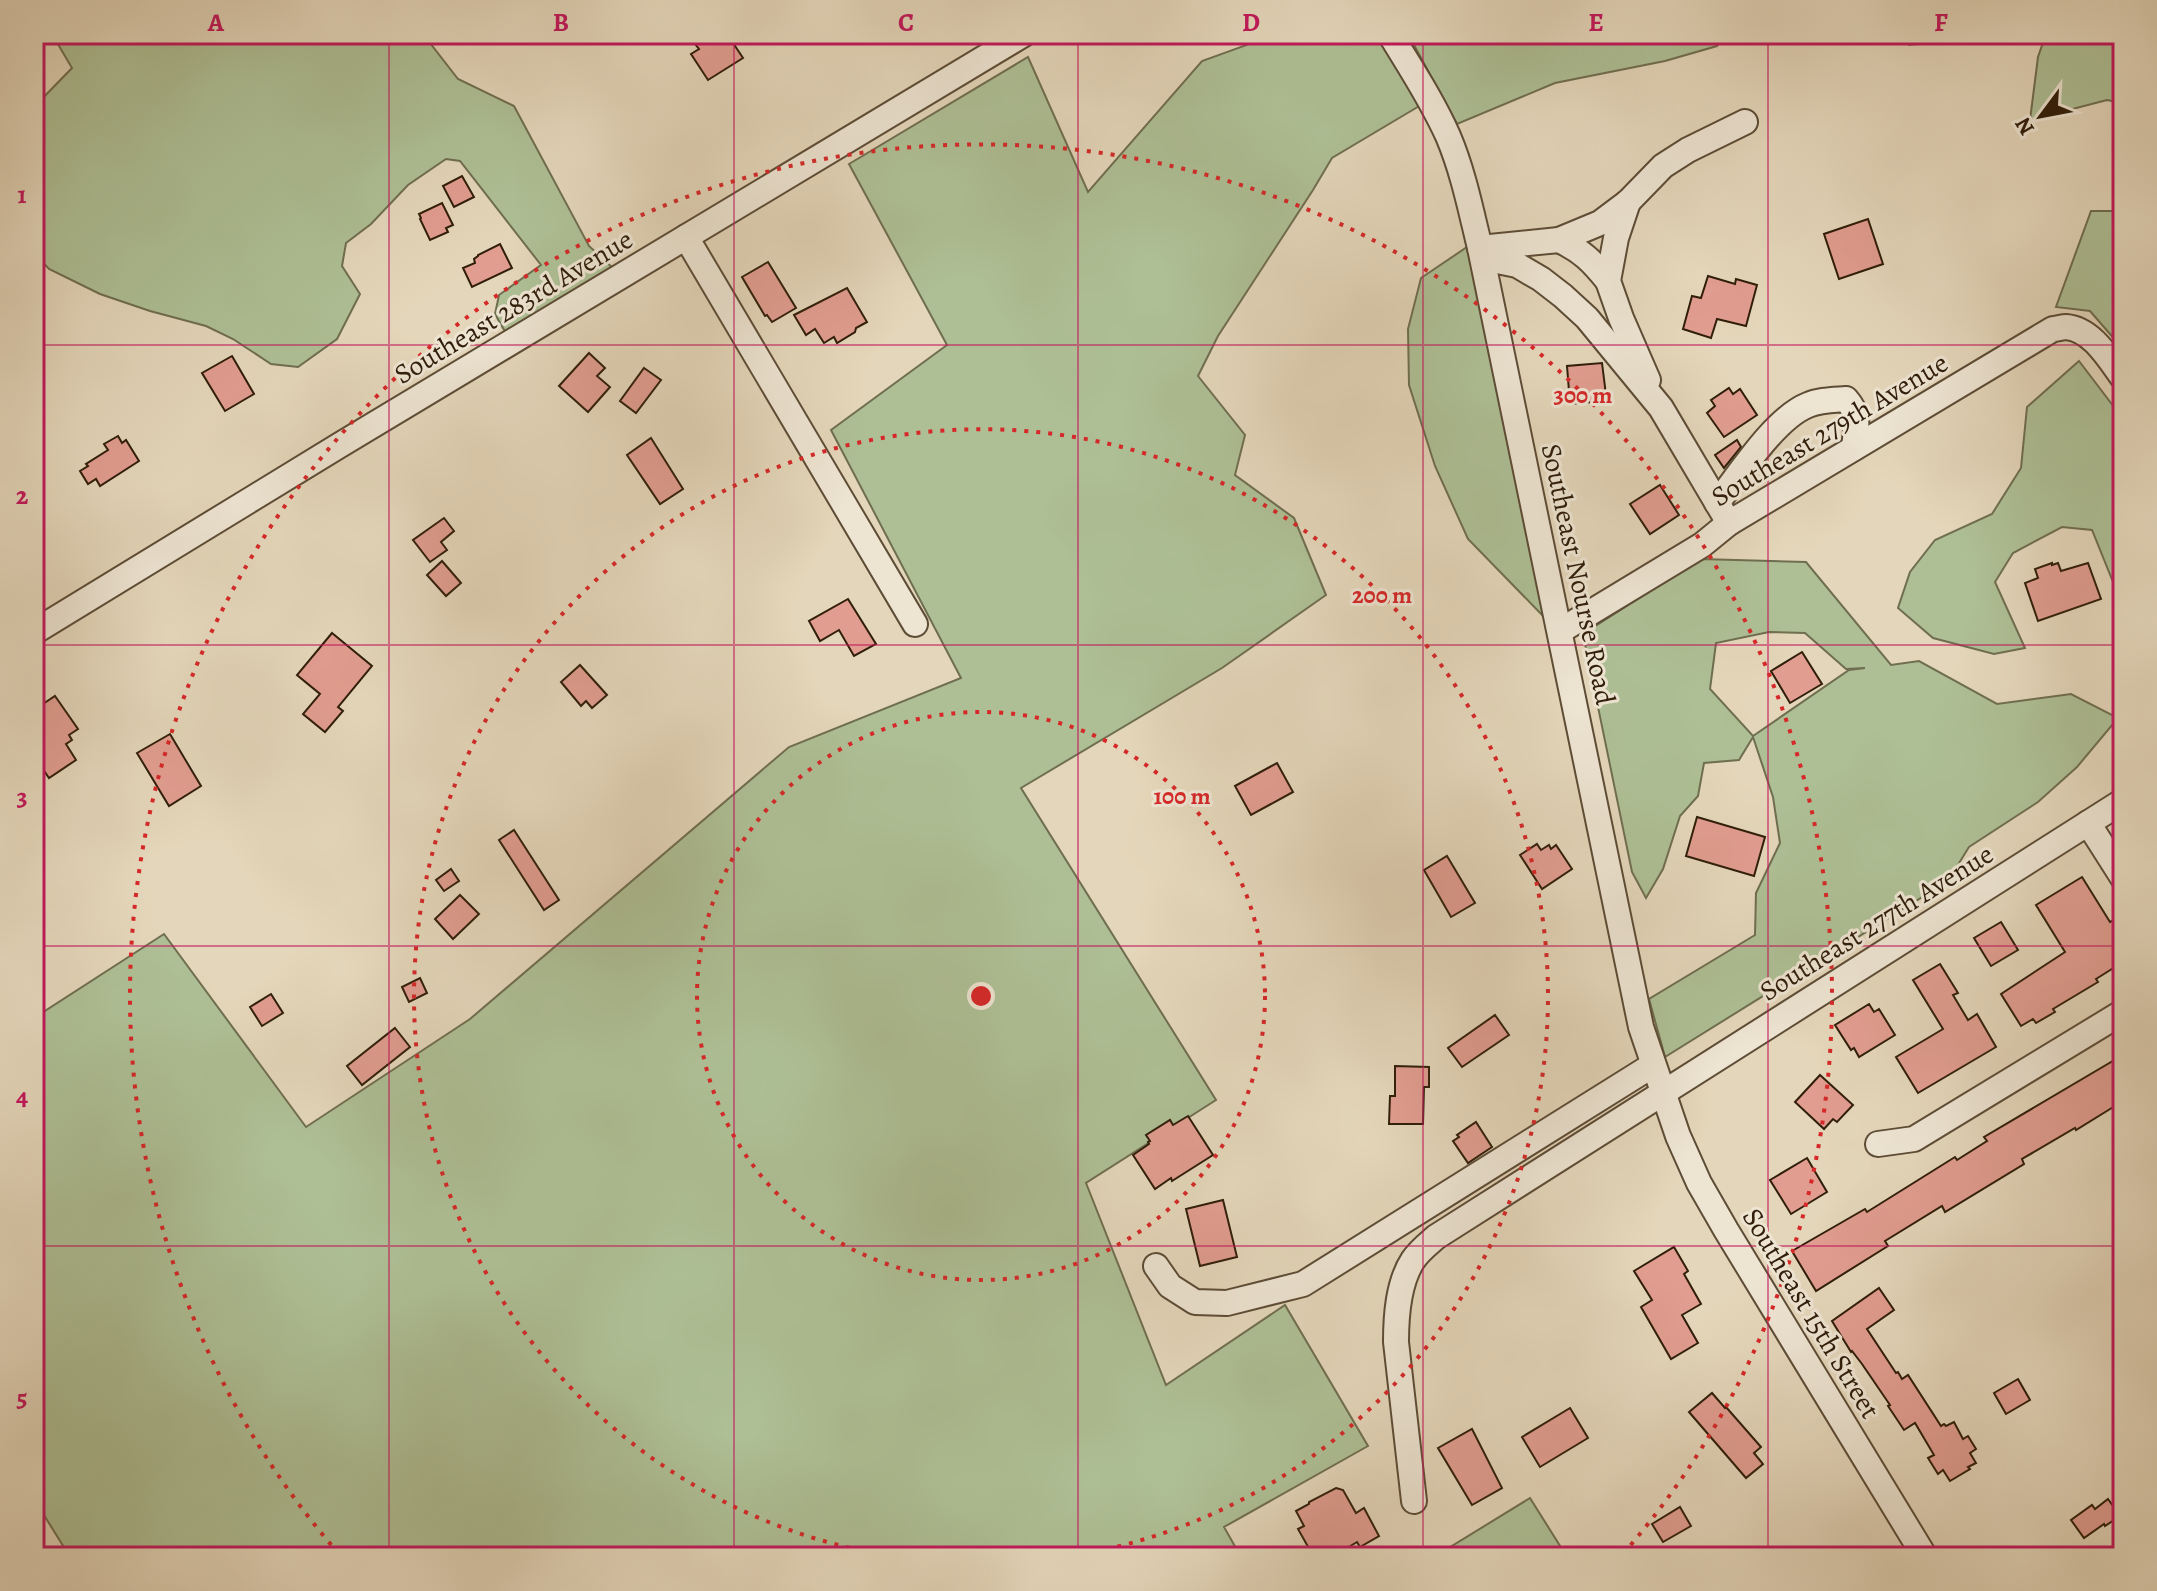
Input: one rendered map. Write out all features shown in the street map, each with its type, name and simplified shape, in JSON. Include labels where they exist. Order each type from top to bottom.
[{"type":"street","name":"Southeast 283rd Avenue","points":[[34,632],[1024,34]]},
{"type":"street","name":"Southeast Nourse Road","points":[[1390,34],[1428,96],[1449,138],[1482,253],[1641,1027],[1662,1093]]},
{"type":"street","points":[[1482,253],[1559,240],[1600,223],[1628,202],[1663,166],[1745,122]]},
{"type":"street","points":[[1608,281],[1616,238],[1628,202]]},
{"type":"street","points":[[686,237],[915,624]]},
{"type":"street","points":[[1559,240],[1586,255],[1608,281],[1661,408],[1723,513],[1764,443],[1789,415],[1809,404],[1846,399],[1854,409],[1857,420],[1854,448]]},
{"type":"street","points":[[1482,253],[1517,265],[1563,296],[1587,318],[1661,408]]},
{"type":"street","name":"Southeast 279th Avenue","points":[[1560,631],[1702,545],[1723,513],[1854,448],[2053,329],[2066,327],[2081,332],[2097,343],[2123,378]]},
{"type":"street","name":"Southeast 277th Avenue","points":[[1414,1501],[1396,1342],[1396,1316],[1411,1262],[1436,1237],[2123,801]]},
{"type":"street","points":[[2088,823],[2123,878]]},
{"type":"street","points":[[1878,1144],[1914,1139],[2123,1012]]},
{"type":"street","points":[[1156,1266],[1170,1286],[1195,1302],[1227,1303],[1303,1284],[1653,1065]]},
{"type":"street","name":"Southeast 15th Street","points":[[1662,1093],[1699,1183],[1925,1557]]},
{"type":"green space","points":[[52,34],[423,34],[458,79],[514,106],[589,246],[614,269],[507,335],[495,314],[499,295],[541,265],[460,161],[446,159],[408,185],[371,224],[346,243],[342,266],[360,294],[337,339],[298,367],[271,364],[233,339],[206,326],[100,294],[49,269],[34,253],[34,107],[72,68]]},
{"type":"green space","points":[[1277,34],[1380,34],[1421,105],[1332,158],[1218,336],[1198,376],[1245,435],[1235,475],[1294,518],[1326,595],[1222,668],[1021,788],[1216,1100],[1086,1183],[1166,1385],[1285,1305],[1368,1446],[1224,1527],[1241,1557],[70,1557],[34,1499],[34,1018],[164,934],[306,1127],[470,1019],[789,747],[961,678],[831,430],[947,345],[849,164],[1028,57],[1088,192],[1202,61]]},
{"type":"green space","points":[[1408,34],[1727,34],[1717,46],[1665,61],[1555,83],[1457,124]]},
{"type":"green space","points":[[2046,34],[2123,34],[2123,103],[2107,100],[2030,120],[2038,57]]},
{"type":"green space","points":[[2091,211],[2123,211],[2123,349],[2090,311],[2056,307]]},
{"type":"green space","points":[[1470,245],[1548,621],[1468,539],[1435,466],[1409,385],[1408,329],[1421,278]]},
{"type":"green space","points":[[2079,361],[2117,411],[2123,424],[2123,628],[2115,587],[2092,530],[2062,527],[2013,553],[1995,582],[2025,648],[1994,654],[1933,638],[1898,608],[1910,572],[1935,540],[1992,514],[2021,468],[2027,407]]},
{"type":"green space","points":[[1700,559],[1806,562],[1891,665],[1919,661],[1997,704],[2071,694],[2118,718],[2077,767],[2038,802],[1969,847],[1948,881],[1665,1057],[1649,999],[1755,935],[1756,893],[1780,843],[1773,797],[1753,737],[1739,760],[1704,763],[1698,796],[1680,816],[1663,869],[1646,898],[1632,872],[1583,634]],"holes":[[[1769,632],[1805,633],[1846,669],[1865,668],[1849,670],[1753,736],[1710,689],[1716,643]]]},
{"type":"green space","points":[[1530,1498],[1567,1557],[1434,1557]]},
{"type":"water","points":[[1902,34],[1949,34],[1936,42],[1909,45]]},
{"type":"building","points":[[710,34],[727,34],[743,58],[708,80],[691,54],[699,49],[695,44]]},
{"type":"building","points":[[462,176],[474,197],[454,207],[443,186]]},
{"type":"building","points":[[442,203],[453,225],[446,228],[448,232],[430,240],[419,214]]},
{"type":"building","points":[[1868,219],[1883,264],[1839,279],[1824,234]]},
{"type":"building","points":[[500,244],[512,268],[472,287],[463,268],[475,263],[478,255]]},
{"type":"building","points":[[768,262],[796,308],[772,322],[765,316],[742,277]]},
{"type":"building","points":[[1708,276],[1735,284],[1736,279],[1757,285],[1746,326],[1717,319],[1711,338],[1683,329],[1692,296],[1701,298]]},
{"type":"building","points":[[847,288],[867,322],[837,343],[834,337],[824,343],[815,329],[806,335],[794,315]]},
{"type":"building","points":[[589,353],[605,368],[597,376],[610,387],[588,412],[559,386]]},
{"type":"building","points":[[232,356],[254,394],[225,411],[202,373]]},
{"type":"building","points":[[1602,363],[1604,401],[1570,404],[1567,366]]},
{"type":"building","points":[[644,368],[661,380],[636,413],[620,401]]},
{"type":"building","points":[[1729,388],[1733,394],[1740,389],[1757,415],[1724,437],[1707,413],[1715,406],[1711,400]]},
{"type":"building","points":[[118,436],[122,443],[126,440],[139,461],[100,486],[96,479],[88,484],[80,471],[108,450],[104,444]]},
{"type":"building","points":[[651,438],[683,489],[660,504],[627,455]]},
{"type":"building","points":[[1737,440],[1741,447],[1724,468],[1715,455]]},
{"type":"building","points":[[1660,485],[1679,515],[1650,534],[1630,504]]},
{"type":"building","points":[[444,518],[454,531],[441,542],[447,550],[430,562],[413,540]]},
{"type":"building","points":[[442,561],[461,583],[446,596],[427,575]]},
{"type":"building","points":[[2058,563],[2061,571],[2088,563],[2101,599],[2038,621],[2025,583],[2038,578],[2035,569]]},
{"type":"building","points":[[848,599],[876,644],[854,656],[839,630],[820,641],[809,621]]},
{"type":"building","points":[[332,633],[372,666],[338,707],[343,711],[325,732],[303,714],[320,694],[297,675]]},
{"type":"building","points":[[1802,652],[1822,684],[1790,703],[1771,671]]},
{"type":"building","points":[[580,665],[607,695],[592,708],[586,701],[581,706],[561,682]]},
{"type":"building","points":[[55,696],[78,729],[69,735],[72,740],[66,744],[76,760],[49,778],[34,756],[34,710]]},
{"type":"building","points":[[170,734],[201,786],[169,806],[137,753]]},
{"type":"building","points":[[1277,763],[1293,792],[1251,815],[1235,786]]},
{"type":"building","points":[[1697,817],[1765,837],[1754,876],[1686,856]]},
{"type":"building","points":[[514,830],[559,900],[544,910],[499,840]]},
{"type":"building","points":[[1537,844],[1541,850],[1556,845],[1572,869],[1542,889],[1520,855]]},
{"type":"building","points":[[1447,856],[1475,903],[1451,917],[1424,870]]},
{"type":"building","points":[[451,869],[459,881],[444,891],[436,880]]},
{"type":"building","points":[[2082,877],[2110,922],[2114,920],[2123,935],[2123,962],[2096,979],[2098,982],[2053,1009],[2055,1012],[2036,1023],[2033,1019],[2021,1026],[2001,994],[2065,952],[2036,905]]},
{"type":"building","points":[[460,895],[479,914],[453,939],[435,919]]},
{"type":"building","points":[[2001,922],[2018,950],[1991,966],[1974,938]]},
{"type":"building","points":[[1940,964],[1958,993],[1953,995],[1968,1020],[1977,1014],[1996,1047],[1918,1093],[1896,1057],[1943,1029],[1913,980]]},
{"type":"building","points":[[420,978],[427,993],[409,1002],[402,987]]},
{"type":"building","points":[[271,994],[283,1013],[262,1026],[250,1007]]},
{"type":"building","points":[[1869,1004],[1874,1012],[1879,1009],[1895,1035],[1859,1057],[1835,1025]]},
{"type":"building","points":[[1495,1015],[1509,1035],[1462,1067],[1448,1048]]},
{"type":"building","points":[[395,1028],[410,1047],[362,1085],[347,1066]]},
{"type":"building","points":[[2123,1055],[2123,1101],[2022,1159],[2024,1164],[1945,1212],[1942,1206],[1885,1241],[1888,1246],[1816,1291],[1792,1251],[1865,1209],[1867,1212],[1955,1157],[1957,1160],[1987,1141],[1984,1137]]},
{"type":"building","points":[[1395,1066],[1429,1067],[1429,1087],[1424,1087],[1423,1124],[1389,1124],[1390,1096],[1395,1096]]},
{"type":"building","points":[[1820,1075],[1853,1105],[1837,1122],[1833,1119],[1824,1129],[1795,1102]]},
{"type":"building","points":[[1188,1116],[1213,1155],[1155,1189],[1133,1155],[1149,1144],[1146,1135],[1170,1120],[1173,1125]]},
{"type":"building","points":[[1476,1122],[1492,1147],[1468,1163],[1453,1141]]},
{"type":"building","points":[[1807,1158],[1827,1192],[1791,1214],[1770,1180]]},
{"type":"building","points":[[1223,1200],[1237,1257],[1200,1266],[1186,1209]]},
{"type":"building","points":[[1674,1247],[1688,1271],[1684,1274],[1701,1304],[1682,1315],[1698,1343],[1671,1359],[1641,1307],[1652,1300],[1634,1271]]},
{"type":"building","points":[[1879,1288],[1894,1310],[1867,1329],[1896,1373],[1902,1379],[1908,1375],[1941,1426],[1954,1422],[1963,1439],[1968,1436],[1976,1449],[1970,1453],[1976,1463],[1950,1481],[1943,1470],[1938,1474],[1928,1458],[1934,1455],[1915,1423],[1904,1430],[1832,1321]]},
{"type":"building","points":[[2018,1379],[2030,1400],[2006,1414],[1994,1393]]},
{"type":"building","points":[[1712,1393],[1761,1447],[1754,1453],[1763,1464],[1746,1478],[1689,1412]]},
{"type":"building","points":[[1570,1408],[1588,1438],[1540,1467],[1522,1437]]},
{"type":"building","points":[[1472,1429],[1502,1488],[1472,1505],[1438,1448]]},
{"type":"building","points":[[1336,1488],[1343,1490],[1356,1513],[1364,1508],[1379,1536],[1360,1547],[1357,1542],[1332,1557],[1322,1557],[1317,1548],[1311,1552],[1298,1529],[1304,1526],[1296,1511]]},
{"type":"building","points":[[2108,1499],[2120,1516],[2084,1538],[2071,1520],[2092,1505],[2095,1509]]},
{"type":"building","points":[[1680,1507],[1691,1526],[1663,1542],[1652,1524]]}]
